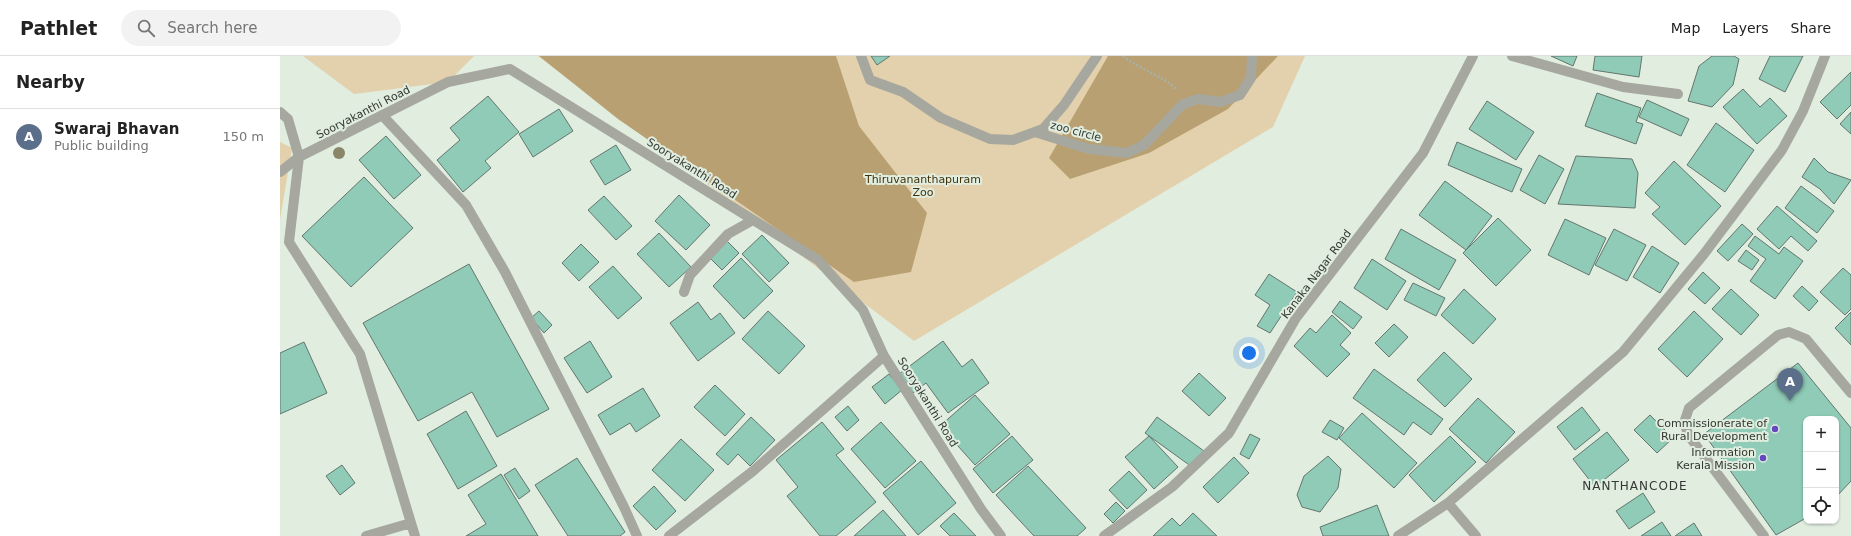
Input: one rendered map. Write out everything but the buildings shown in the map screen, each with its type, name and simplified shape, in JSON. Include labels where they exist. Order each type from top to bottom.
[{"type":"street","name":"zoo circle","points":[[861,56],[870,80],[903,92],[941,118],[990,138],[1013,140],[1043,129],[1064,105],[1097,56]]},
{"type":"street","points":[[1189,102],[1198,99],[1220,102],[1240,95],[1250,78],[1252,56]]},
{"type":"street","name":"Kanaka Nagar Road","points":[[1108,535],[1172,487],[1229,432],[1296,318],[1423,153],[1473,56]]},
{"type":"street","points":[[1512,56],[1623,87],[1678,94]]},
{"type":"street","points":[[1398,536],[1448,504],[1623,352],[1704,254],[1782,150],[1803,111],[1825,56]]},
{"type":"street","name":"Sooryakanthi Road","points":[[280,172],[299,157],[448,82],[510,69],[818,260],[863,310],[884,356],[977,502],[1001,536]]},
{"type":"street","name":"zoo circle","points":[[1035,132],[1089,149],[1127,153],[1144,145],[1183,104],[1189,102]]},
{"type":"street","points":[[280,112],[288,119],[299,157],[289,242],[360,354],[415,536]]},
{"type":"street","points":[[382,115],[466,205],[505,272],[637,536]]},
{"type":"street","points":[[684,292],[690,275],[728,234],[753,220]]},
{"type":"street","points":[[1764,536],[1689,436],[1684,423],[1689,408],[1778,335],[1789,332],[1806,338],[1851,393]]},
{"type":"street","points":[[669,536],[753,471],[884,356]]},
{"type":"street","points":[[1448,504],[1476,536]]},
{"type":"street","points":[[369,536],[411,523]]},
{"type":"path","points":[[1123,56],[1134,66],[1171,83],[1189,102]]},
{"type":"green space","points":[[303,56],[474,56],[448,82],[354,94]]},
{"type":"green space","name":"Thiruvananthapuram Zoo","points":[[538,56],[1305,56],[1273,127],[914,341]]},
{"type":"green space","points":[[280,142],[292,148],[280,220]]},
{"type":"shaded area","points":[[539,56],[836,56],[859,126],[927,213],[911,272],[854,282],[618,119]]},
{"type":"shaded area","points":[[1108,56],[1278,56],[1228,109],[1149,153],[1070,179],[1049,158]]},
{"type":"place","name":"Swaraj Bhavan","points":[[1790,401]]},
{"type":"place","name":"Commissionerate of Rural Development","points":[[1775,429]]},
{"type":"place","name":"Information Kerala Mission","points":[[1763,458]]},
{"type":"district","name":"NANTHANCODE","points":[[1635,486]]}]
